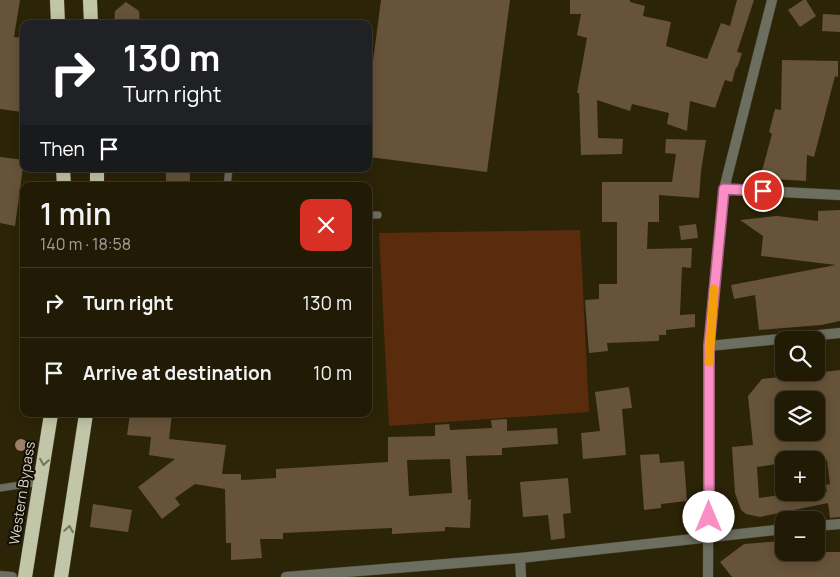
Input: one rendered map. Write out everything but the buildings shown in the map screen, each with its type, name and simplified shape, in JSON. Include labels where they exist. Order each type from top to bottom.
[{"type":"highway","points":[[57,0],[58,20]]},
{"type":"highway","points":[[90,0],[91,20]]},
{"type":"highway","name":"Western Bypass","points":[[26,577],[51,417]]},
{"type":"highway","points":[[61,577],[86,417]]},
{"type":"street","points":[[708,577],[709,346],[724,189],[772,0]]},
{"type":"street","points":[[724,189],[840,195]]},
{"type":"street","points":[[709,346],[840,333]]},
{"type":"street","points":[[825,525],[840,524]]},
{"type":"street","points":[[286,577],[520,558],[775,530]]},
{"type":"street","points":[[520,558],[521,577]]},
{"type":"street","points":[[0,576],[12,577]]},
{"type":"lane","points":[[372,215],[378,215]]},
{"type":"lane","points":[[0,488],[41,482]]},
{"type":"shaded area","points":[[580,230],[589,412],[389,426],[379,233]]},
{"type":"slow traffic","points":[[709,362],[714,289]]},
{"type":"route","points":[[709,517],[709,346],[724,189],[763,191]]}]
